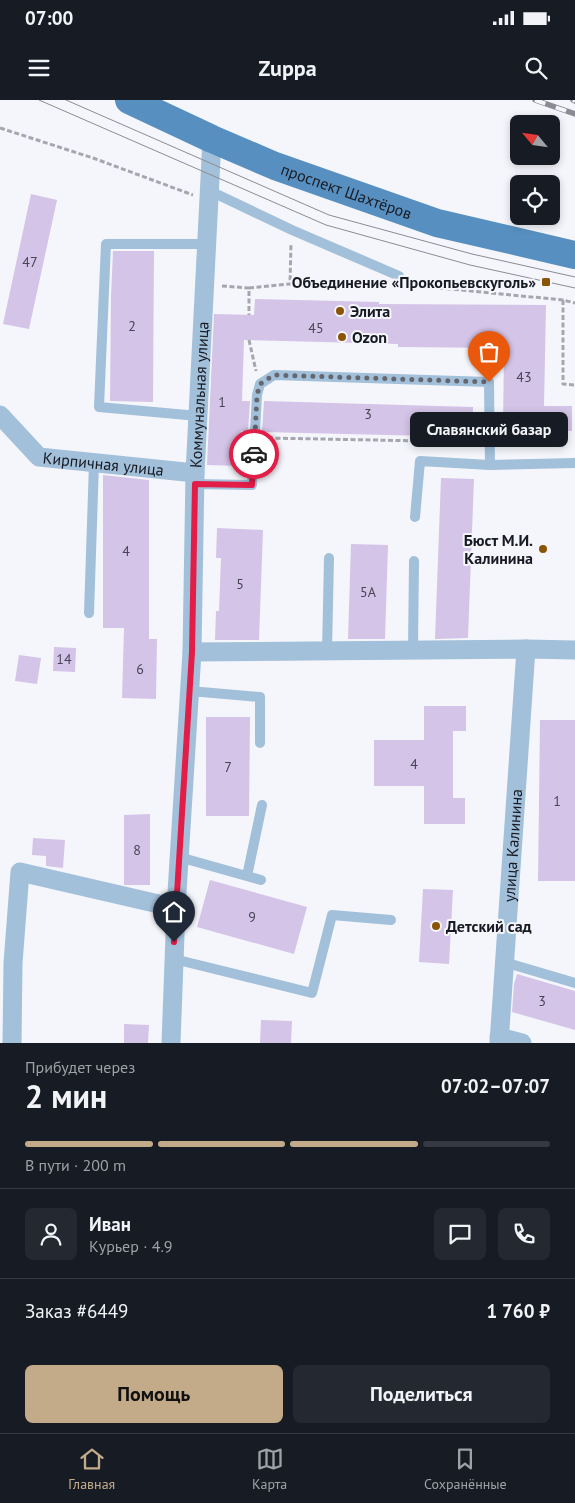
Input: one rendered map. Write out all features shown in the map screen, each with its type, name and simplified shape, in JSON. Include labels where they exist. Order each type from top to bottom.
[{"type":"main road","name":"проспект Шахтёров","points":[[129,100],[274,166],[437,223],[575,255]]},
{"type":"street","name":"Коммунальная улица","points":[[171,1043],[176,908],[192,652],[195,478],[207,244],[204,194],[212,139]]},
{"type":"street","name":"Кирпичная улица","points":[[0,415],[38,457],[195,478]]},
{"type":"street","name":"улица Калинина","points":[[499,1040],[526,649]]},
{"type":"street","points":[[192,652],[575,650]]},
{"type":"street","points":[[12,1043],[12,963],[20,872],[176,908]]},
{"type":"street","points":[[499,1040],[522,1043]]},
{"type":"lane","points":[[204,194],[400,276]]},
{"type":"lane","points":[[198,416],[98,407],[106,244],[207,244]]},
{"type":"lane","points":[[195,478],[252,485],[257,395],[260,384],[274,375],[489,382],[490,465]]},
{"type":"lane","points":[[415,516],[420,461],[490,465],[575,463]]},
{"type":"lane","points":[[89,613],[94,464]]},
{"type":"lane","points":[[327,651],[329,558]]},
{"type":"lane","points":[[413,650],[414,561]]},
{"type":"lane","points":[[190,690],[260,697],[260,743]]},
{"type":"lane","points":[[247,876],[262,805]]},
{"type":"lane","points":[[179,857],[261,880]]},
{"type":"lane","points":[[174,958],[312,993],[332,915],[391,920]]},
{"type":"lane","points":[[504,962],[575,983]]},
{"type":"path","points":[[0,128],[204,194]]},
{"type":"path","points":[[290,284],[292,230]]},
{"type":"path","points":[[205,285],[250,288],[290,284],[388,285]]},
{"type":"path","points":[[408,285],[563,300],[575,303]]},
{"type":"path","points":[[249,315],[250,288]]},
{"type":"path","points":[[563,300],[563,384],[575,385]]},
{"type":"path","points":[[248,340],[260,384]]},
{"type":"path","points":[[255,438],[490,442]]},
{"type":"building","points":[[31,194],[57,200],[29,329],[3,324]]},
{"type":"building","points":[[113,251],[154,251],[153,402],[110,401]]},
{"type":"building","points":[[255,299],[379,302],[379,304],[546,305],[544,406],[572,406],[572,431],[503,431],[504,348],[398,347],[398,344],[244,340],[242,401],[250,401],[248,432],[241,431],[240,466],[207,465],[214,314],[254,315]]},
{"type":"building","points":[[264,401],[473,407],[472,437],[262,432]]},
{"type":"building","points":[[103,475],[149,480],[149,639],[157,639],[156,699],[122,698],[124,628],[103,628]]},
{"type":"building","points":[[441,478],[474,479],[468,638],[435,639]]},
{"type":"building","points":[[217,528],[263,530],[259,640],[215,640],[216,611],[219,611],[221,558],[216,558]]},
{"type":"building","points":[[351,544],[388,545],[385,639],[348,639]]},
{"type":"building","points":[[54,647],[76,648],[75,672],[53,671]]},
{"type":"building","points":[[19,655],[41,658],[37,684],[15,681]]},
{"type":"building","points":[[424,706],[466,706],[466,731],[453,731],[453,798],[465,798],[465,824],[424,824],[424,786],[374,786],[374,740],[424,740]]},
{"type":"building","points":[[206,717],[250,717],[249,816],[206,816]]},
{"type":"building","points":[[540,720],[575,720],[575,881],[538,881]]},
{"type":"building","points":[[150,814],[150,885],[124,885],[124,815]]},
{"type":"building","points":[[33,838],[65,840],[63,868],[46,866],[46,856],[32,855]]},
{"type":"building","points":[[210,880],[307,907],[294,954],[197,927]]},
{"type":"building","name":"Детский сад","points":[[423,889],[453,890],[449,964],[419,962]]},
{"type":"building","points":[[517,974],[575,991],[575,1030],[512,1012],[514,984]]},
{"type":"building","points":[[261,1020],[292,1021],[291,1043],[260,1043]]},
{"type":"building","points":[[124,1024],[149,1025],[148,1043],[124,1043]]},
{"type":"tram line","points":[[39,100],[326,225],[470,265],[575,288]]},
{"type":"tram line","points":[[66,100],[329,215],[472,254],[575,277]]},
{"type":"railway","points":[[535,100],[575,114]]},
{"type":"way so far","points":[[254,454],[257,395],[260,384],[274,375],[489,382]]},
{"type":"place","name":"Объединение «Прокопьевскуголь»","points":[[546,282]]},
{"type":"place","name":"Элита","points":[[340,311]]},
{"type":"place","name":"Ozon","points":[[342,337]]},
{"type":"place","name":"Славянский базар","points":[[489,382]]},
{"type":"place","name":"Бюст М.И. Калинина","points":[[543,549]]},
{"type":"place","name":"Детский сад","points":[[436,926]]},
{"type":"route","points":[[174,942],[192,652],[195,484],[252,485],[254,454]]}]
